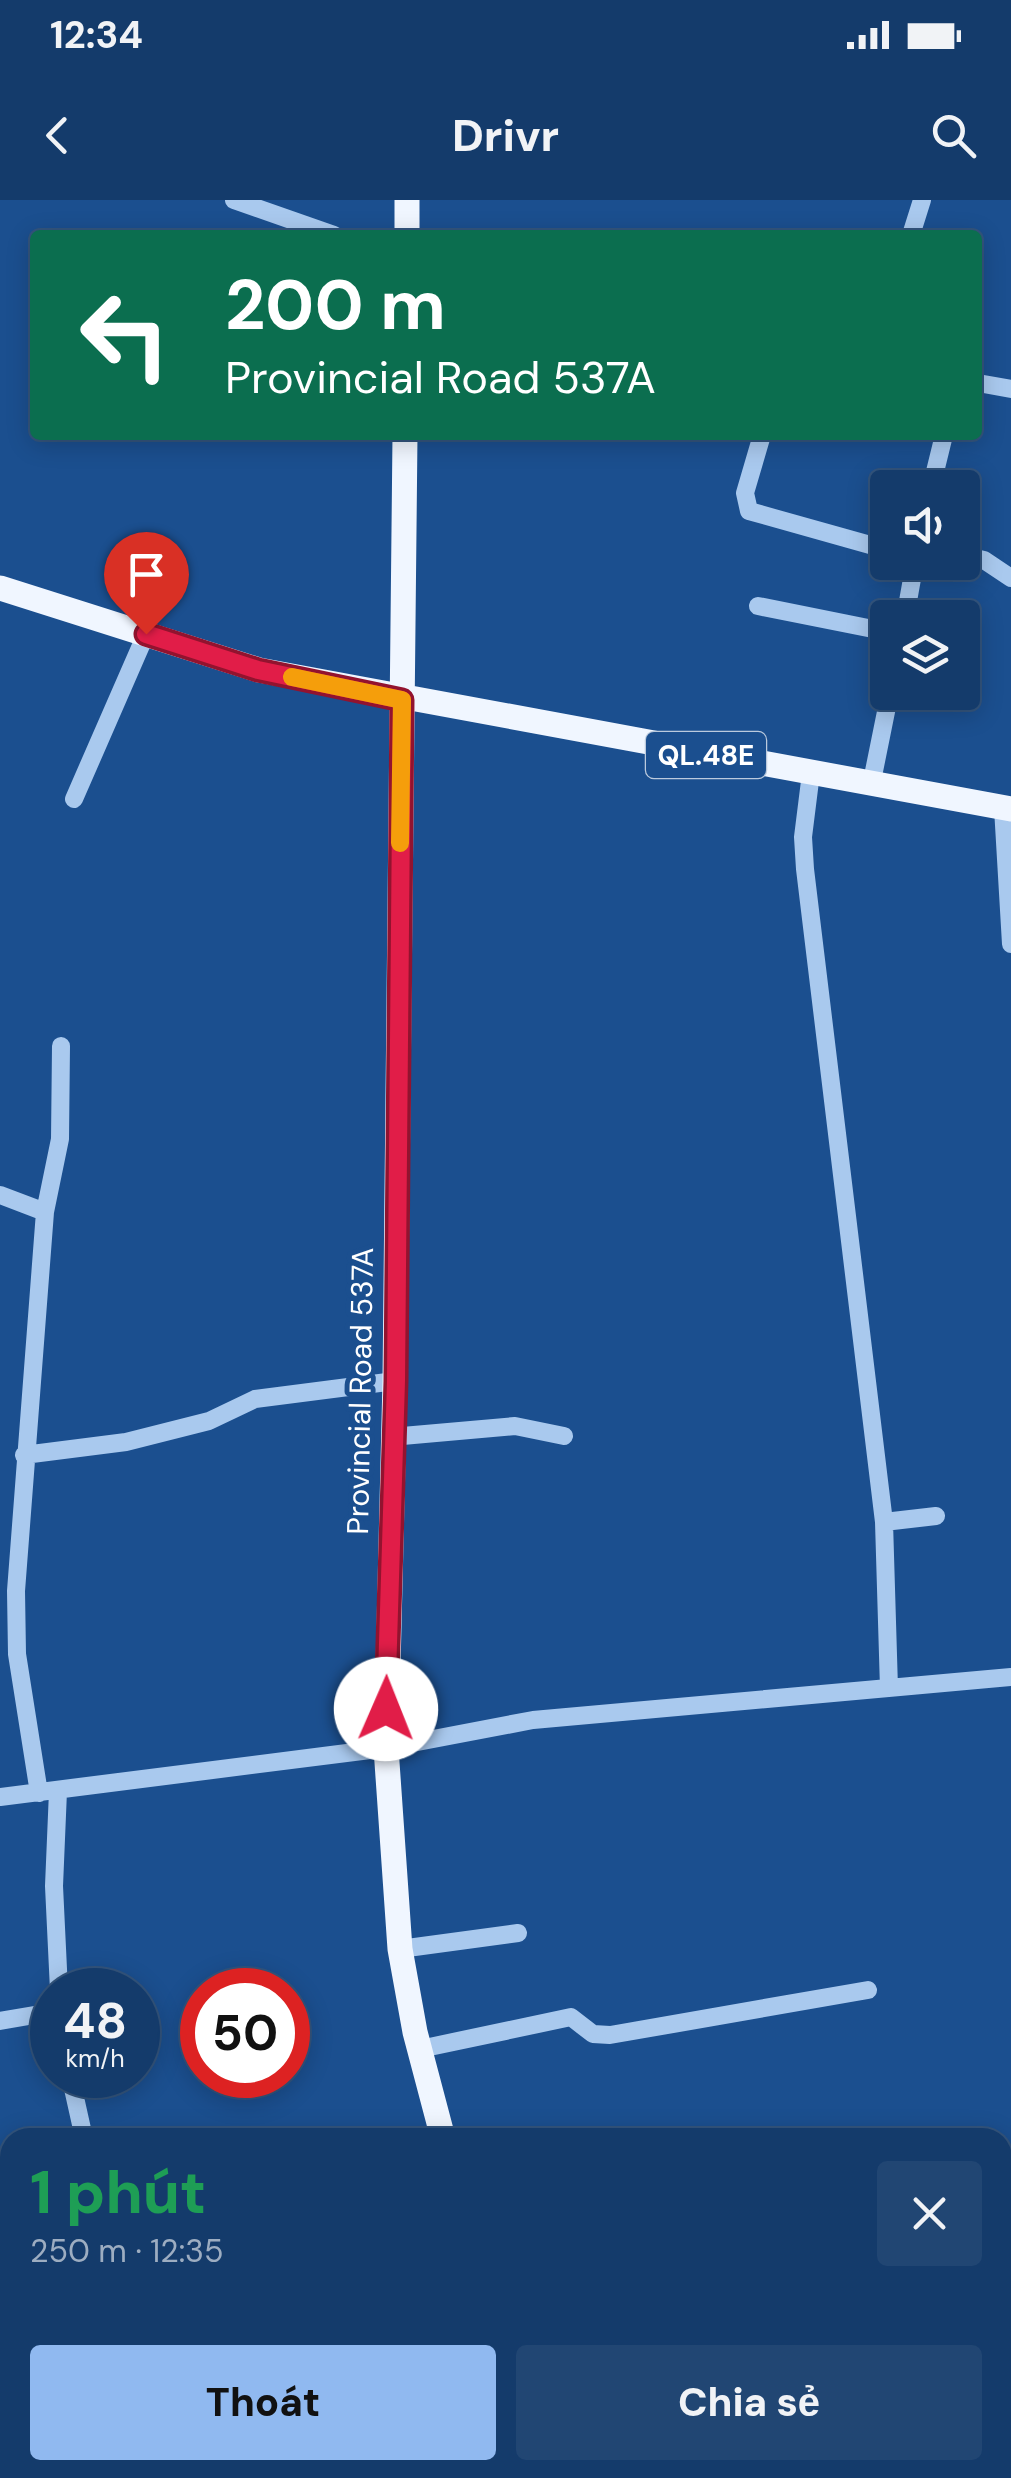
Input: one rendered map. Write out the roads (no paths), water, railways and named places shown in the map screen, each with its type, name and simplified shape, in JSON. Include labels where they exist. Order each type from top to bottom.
[{"type":"main road","points":[[407,200],[407,230]]},
{"type":"main road","name":"Provincial Road 537A","points":[[405,440],[396,1381],[391,1437],[386,1748],[400,1948],[420,2049],[441,2128]]},
{"type":"main road","points":[[0,588],[258,670],[402,700]]},
{"type":"main road","name":"QL.48E","points":[[402,700],[811,774],[872,781],[1007,809]]},
{"type":"street","points":[[234,200],[320,230]]},
{"type":"street","points":[[913,230],[922,200]]},
{"type":"street","points":[[982,384],[1011,390]]},
{"type":"street","points":[[760,440],[744,493],[749,512],[870,545]]},
{"type":"street","points":[[935,470],[943,440]]},
{"type":"street","points":[[980,559],[1011,578]]},
{"type":"street","points":[[758,606],[870,628]]},
{"type":"street","points":[[74,799],[146,634]]},
{"type":"street","points":[[872,781],[886,710]]},
{"type":"street","points":[[811,774],[803,837],[808,906],[884,1522],[889,1688]]},
{"type":"street","points":[[1007,809],[1011,944]]},
{"type":"street","points":[[58,1968],[48,1792],[17,1654],[24,1455],[45,1212],[60,1139],[61,1046]]},
{"type":"street","points":[[0,1195],[45,1212]]},
{"type":"street","points":[[24,1455],[126,1442],[208,1421],[255,1399],[396,1381]]},
{"type":"street","points":[[391,1437],[515,1426],[564,1436]]},
{"type":"street","points":[[884,1522],[936,1516]]},
{"type":"street","points":[[0,1797],[386,1748],[533,1720],[1011,1676]]},
{"type":"street","points":[[400,1948],[518,1933]]},
{"type":"street","points":[[420,2049],[570,2017],[593,2034],[610,2035],[868,1990]]},
{"type":"street","points":[[0,2020],[30,2015]]},
{"type":"street","points":[[75,2098],[82,2128]]}]
